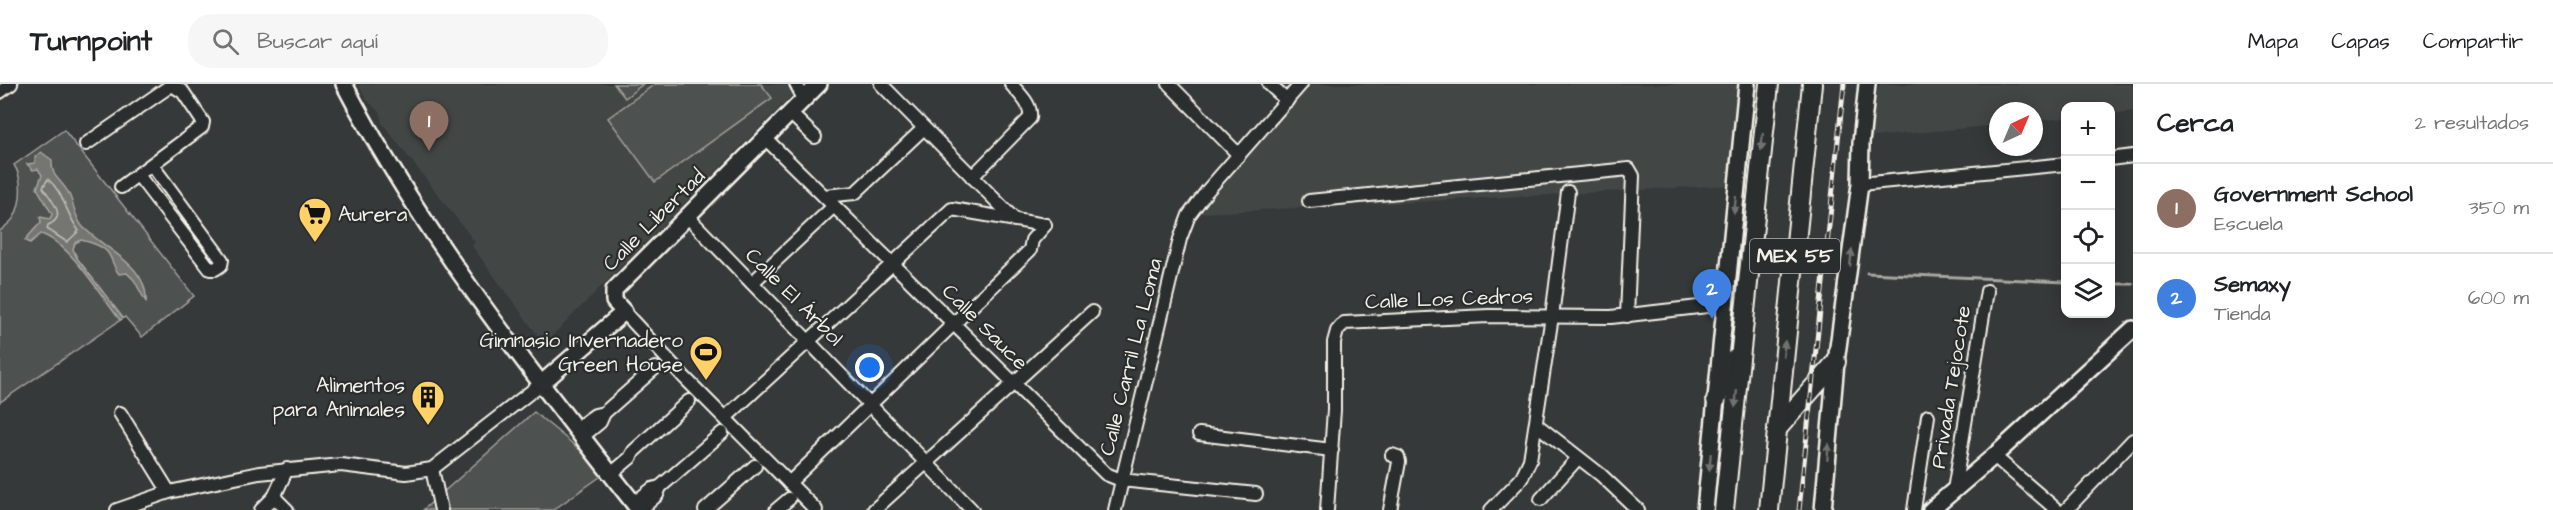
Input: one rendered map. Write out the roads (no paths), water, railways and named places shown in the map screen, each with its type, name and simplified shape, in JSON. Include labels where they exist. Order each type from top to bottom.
[{"type":"highway","name":"MEX 55","points":[[1724,510],[1769,84]]},
{"type":"highway","name":"MEX 55","points":[[1769,510],[1812,84]]},
{"type":"highway","points":[[1716,400],[1742,343]]},
{"type":"highway","points":[[1777,429],[1836,362]]},
{"type":"main road","points":[[344,84],[368,128],[450,258],[636,508]]},
{"type":"main road","name":"Calle Libertad","points":[[624,312],[614,301],[614,290],[819,84]]},
{"type":"main road","points":[[1705,510],[1747,84]]},
{"type":"main road","points":[[1823,510],[1836,362],[1860,184],[1861,143],[1867,84]]},
{"type":"main road","points":[[542,383],[624,312]]},
{"type":"main road","points":[[1931,510],[1994,456],[2133,328]]},
{"type":"street","points":[[0,92],[11,84]]},
{"type":"street","points":[[796,84],[804,99]]},
{"type":"street","points":[[881,84],[1015,220]]},
{"type":"street","points":[[972,177],[1030,118],[1030,109],[1011,84]]},
{"type":"street","points":[[1169,84],[1239,155]]},
{"type":"street","points":[[1269,84],[1287,101]]},
{"type":"street","name":"Calle Carril La Loma","points":[[1115,510],[1179,239],[1189,215],[1301,84]]},
{"type":"street","points":[[86,144],[175,86],[203,122],[202,127],[121,187]]},
{"type":"street","points":[[790,113],[815,137]]},
{"type":"street","points":[[824,196],[855,193],[924,128]]},
{"type":"street","name":"Calle Sauce","points":[[765,138],[1106,474],[1121,480]]},
{"type":"street","points":[[2115,158],[2133,156]]},
{"type":"street","points":[[1860,184],[2061,164]]},
{"type":"street","points":[[138,175],[210,269],[221,265],[222,260],[152,165]]},
{"type":"street","points":[[1309,201],[1629,169],[1633,176],[1632,315]]},
{"type":"street","points":[[1491,510],[1527,471],[1534,447],[1568,192]]},
{"type":"street","points":[[752,283],[834,206]]},
{"type":"street","points":[[725,418],[895,264],[952,209],[1045,225],[1032,240],[1030,250],[789,483]]},
{"type":"street","name":"Calle El Árbol","points":[[687,216],[928,462],[972,510]]},
{"type":"street","name":"Privada Tejocote","points":[[1954,490],[1987,291]]},
{"type":"street","name":"Calle Los Cedros","points":[[1327,510],[1332,450],[1334,342],[1337,331],[1344,323],[1423,318],[1632,315],[1725,304]]},
{"type":"street","points":[[624,312],[816,510]]},
{"type":"street","points":[[874,510],[1092,312]]},
{"type":"street","points":[[580,432],[594,415],[604,413],[655,368]]},
{"type":"street","points":[[122,509],[169,492],[217,481],[287,470],[341,465],[406,473],[432,469],[542,383]]},
{"type":"street","points":[[609,470],[689,401]]},
{"type":"street","points":[[120,413],[169,492]]},
{"type":"street","points":[[1914,510],[1928,416]]},
{"type":"street","points":[[1537,425],[1611,483],[1638,510]]},
{"type":"street","points":[[636,508],[652,489],[660,487],[722,434]]},
{"type":"street","points":[[1199,434],[1332,450]]},
{"type":"street","points":[[2066,510],[2133,440]]},
{"type":"street","points":[[1390,510],[1399,462],[1398,457],[1392,455]]},
{"type":"street","points":[[1994,456],[2056,510]]},
{"type":"street","points":[[1541,499],[1578,458]]},
{"type":"street","points":[[705,510],[755,466]]},
{"type":"street","points":[[432,469],[441,510]]},
{"type":"street","points":[[261,510],[274,497],[287,470]]},
{"type":"street","points":[[1121,480],[1256,494]]},
{"type":"street","points":[[274,497],[286,510]]},
{"type":"street","points":[[776,510],[789,499]]},
{"type":"water","points":[[41,152],[52,160],[53,171],[68,192],[82,226],[123,259],[140,278],[145,289],[146,302],[134,280],[127,273],[119,274],[103,248],[81,240],[75,243],[73,249],[77,258],[123,318],[120,320],[84,271],[63,248],[41,234],[30,243],[25,240],[41,222],[40,217],[50,219],[52,214],[37,188],[42,175],[38,169],[33,170],[27,164],[35,163],[35,157]]},
{"type":"waterway","points":[[1867,273],[2061,282]]},
{"type":"waterway","points":[[2115,284],[2133,284]]},
{"type":"railway","points":[[1799,510],[1844,84]]},
{"type":"place","name":"Government School","points":[[429,151]]},
{"type":"place","name":"Aurera","points":[[315,243]]},
{"type":"place","name":"Semaxy","points":[[1712,319]]},
{"type":"place","name":"Gimnasio Invernadero Green House","points":[[706,381]]},
{"type":"place","name":"Alimentos para Animales","points":[[428,426]]}]
